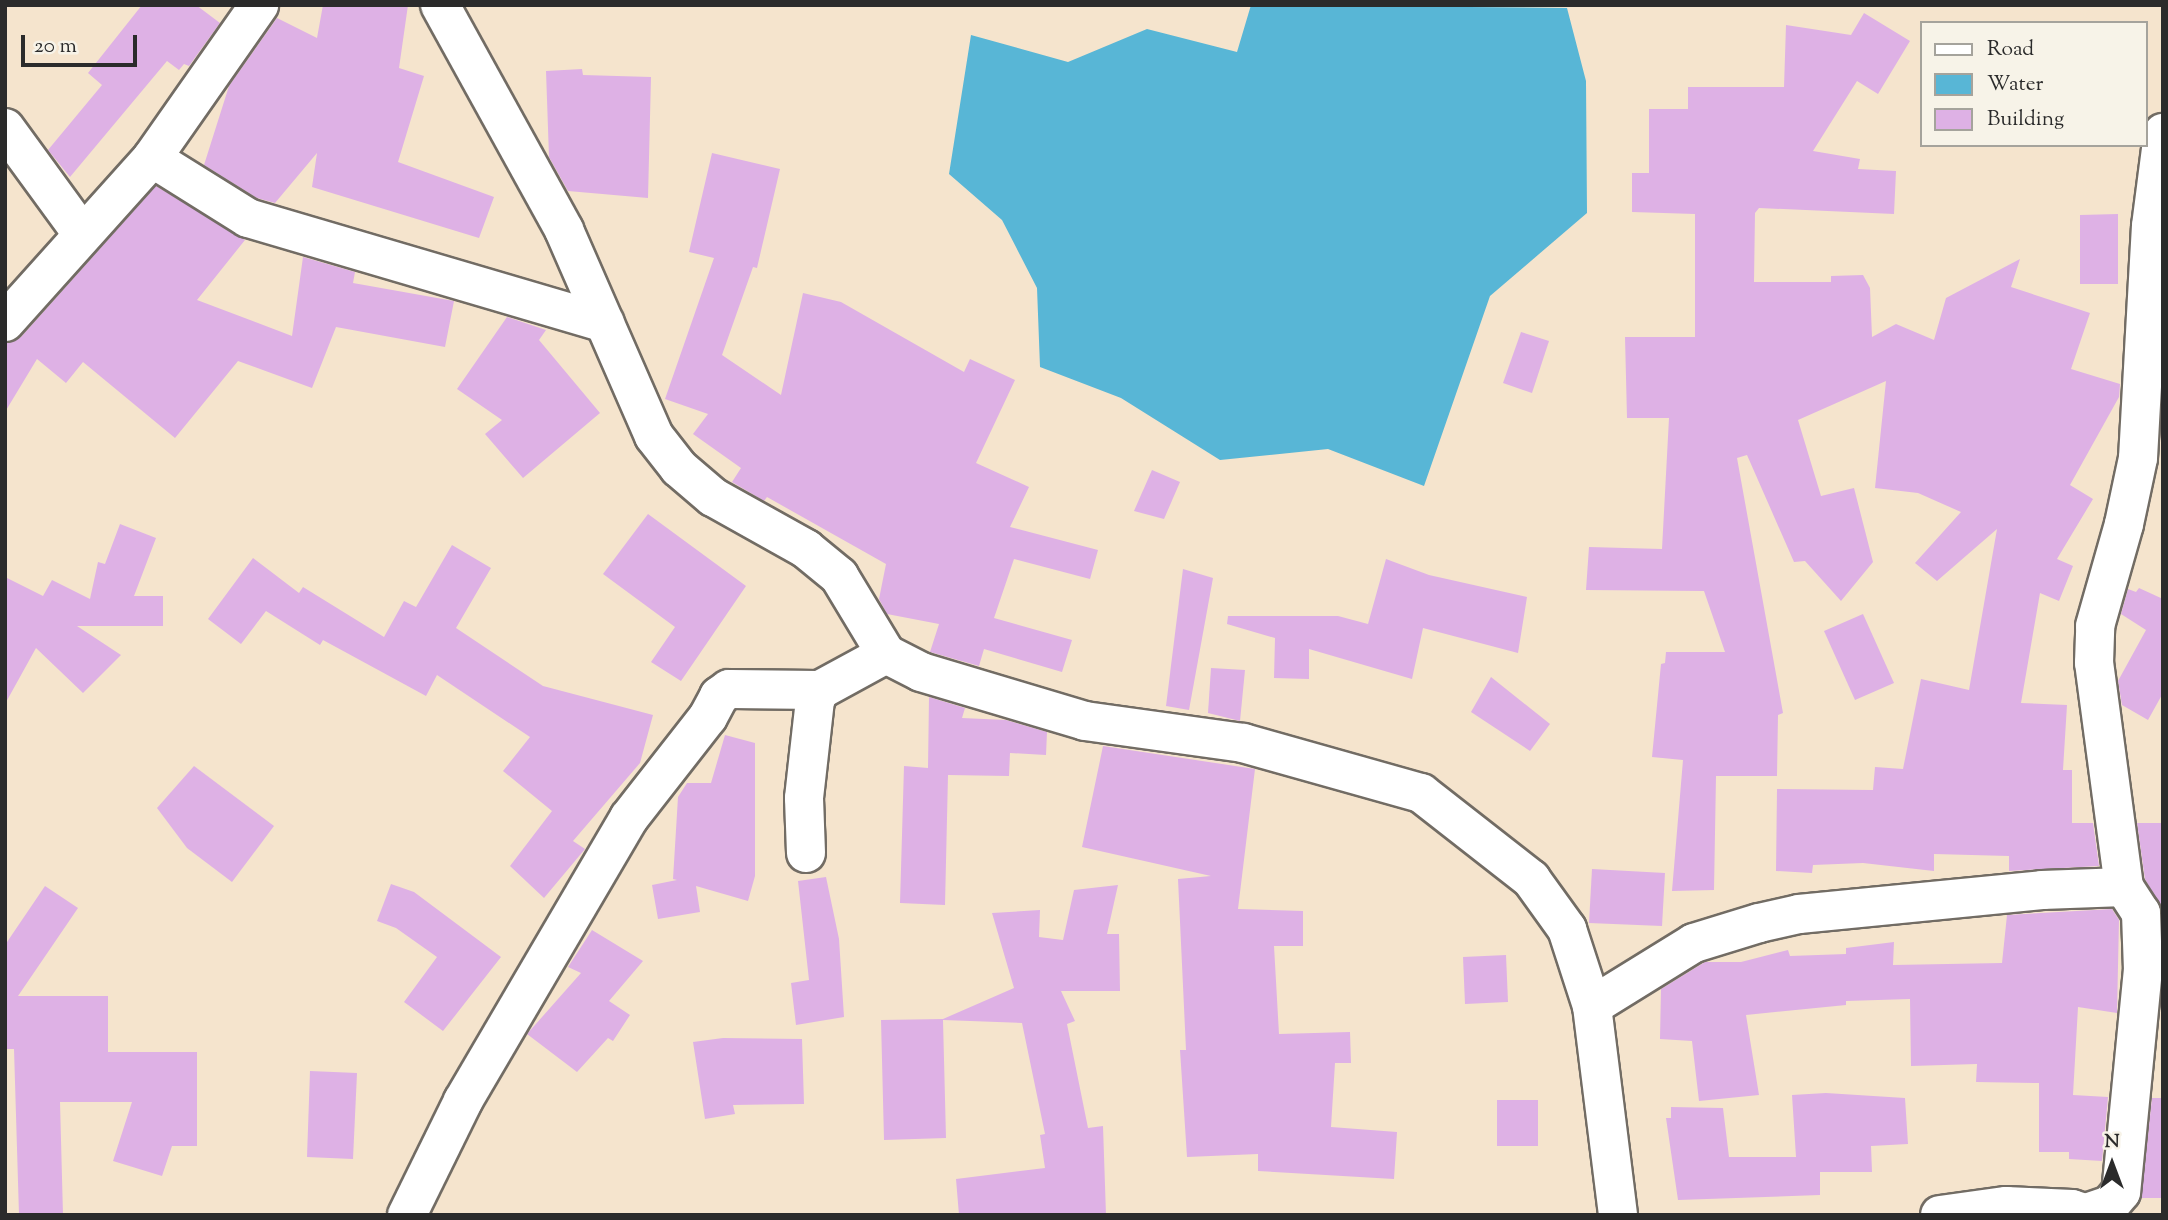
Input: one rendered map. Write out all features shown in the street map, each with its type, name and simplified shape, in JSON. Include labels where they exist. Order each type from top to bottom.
[{"type":"street","points":[[5,322],[152,158],[259,5]]},
{"type":"street","points":[[440,5],[564,230],[654,436],[679,468],[713,497],[806,549],[839,576],[886,654],[921,672],[1085,720],[1243,743],[1421,793],[1531,879],[1567,929],[1592,1006],[1618,1215]]},
{"type":"street","points":[[5,128],[83,235]]},
{"type":"street","points":[[1940,1215],[2006,1206],[2090,1213],[2110,1205],[2121,1192],[2143,969],[2141,913],[2124,887],[2094,663],[2095,626],[2124,524],[2137,458],[2151,226],[2163,133]]},
{"type":"street","points":[[152,158],[248,218],[605,323]]},
{"type":"street","points":[[407,1215],[463,1101],[629,818],[708,717],[719,695],[729,689],[820,690],[886,654]]},
{"type":"street","points":[[806,853],[804,798],[820,690]]},
{"type":"street","points":[[1592,1006],[1694,943],[1799,914],[1948,899],[2124,887]]},
{"type":"water","points":[[1251,5],[1567,8],[1586,81],[1587,213],[1490,296],[1424,486],[1328,449],[1220,460],[1121,398],[1040,367],[1037,288],[1002,220],[949,174],[971,35],[1068,62],[1147,29],[1237,52]]},
{"type":"building","points":[[142,5],[196,5],[220,23],[189,66],[184,64],[179,70],[167,61],[70,177],[48,150],[102,85],[88,73]]},
{"type":"building","points":[[323,5],[408,5],[399,68],[424,76],[398,162],[494,197],[479,238],[312,187],[317,153],[275,203],[257,198],[204,165],[229,86],[277,18],[317,38]]},
{"type":"building","points":[[1864,13],[1910,41],[1878,94],[1857,81],[1813,151],[1860,159],[1858,169],[1896,171],[1894,214],[1759,208],[1755,213],[1754,282],[1831,282],[1831,276],[1863,275],[1870,288],[1872,337],[1896,324],[1934,340],[1946,298],[2020,259],[2011,287],[2090,313],[2071,369],[2120,384],[2119,397],[2070,485],[2093,499],[2057,559],[2073,566],[2059,601],[2040,593],[2021,703],[2067,705],[2063,770],[2072,770],[2072,823],[2093,823],[2099,866],[2009,871],[2009,856],[1934,854],[1934,871],[1863,863],[1813,865],[1812,873],[1776,871],[1777,789],[1873,790],[1875,767],[1903,769],[1921,679],[1969,690],[1997,529],[1937,581],[1915,563],[1961,512],[1918,493],[1875,488],[1886,381],[1798,420],[1821,496],[1854,488],[1873,562],[1841,601],[1805,561],[1794,562],[1747,455],[1737,458],[1783,713],[1778,715],[1777,776],[1716,776],[1714,890],[1672,891],[1683,760],[1652,757],[1661,664],[1665,663],[1666,652],[1725,652],[1704,591],[1586,590],[1589,547],[1662,549],[1669,418],[1627,418],[1625,337],[1695,337],[1695,214],[1632,212],[1632,173],[1649,173],[1649,109],[1688,109],[1688,87],[1784,87],[1786,25],[1851,35]]},
{"type":"building","points":[[582,69],[583,75],[651,77],[648,198],[568,191],[549,157],[546,71]]},
{"type":"building","points":[[712,153],[780,169],[757,268],[753,267],[722,355],[781,395],[803,293],[841,302],[964,372],[970,359],[1015,380],[976,463],[1029,487],[1010,527],[1098,550],[1090,579],[1014,559],[994,618],[1072,640],[1062,672],[984,649],[979,666],[930,652],[939,624],[887,614],[879,599],[886,564],[767,497],[764,501],[732,482],[741,468],[693,434],[708,414],[665,399],[714,258],[689,252]]},
{"type":"building","points":[[156,186],[245,240],[197,300],[292,336],[303,257],[355,272],[353,283],[454,301],[445,347],[336,327],[312,388],[238,361],[175,438],[83,362],[66,383],[37,359],[5,412],[5,343],[21,337]]},
{"type":"building","points":[[2118,214],[2118,284],[2080,284],[2080,215]]},
{"type":"building","points":[[507,317],[546,330],[539,340],[600,413],[523,478],[485,434],[502,420],[457,389]]},
{"type":"building","points":[[1521,332],[1549,341],[1532,393],[1503,383]]},
{"type":"building","points":[[1152,470],[1180,482],[1164,519],[1134,511]]},
{"type":"building","points":[[648,514],[746,586],[681,681],[651,662],[675,627],[603,574]]},
{"type":"building","points":[[120,524],[156,538],[134,596],[163,596],[163,626],[77,626],[121,655],[83,693],[36,648],[5,704],[5,577],[43,596],[52,580],[90,599],[98,562],[105,564]]},
{"type":"building","points":[[452,545],[491,568],[456,628],[543,686],[653,715],[640,763],[573,841],[585,849],[544,898],[510,866],[552,811],[503,771],[530,737],[437,675],[426,696],[323,640],[320,645],[266,611],[241,644],[208,619],[253,558],[299,593],[303,587],[384,637],[404,601],[416,607]]},
{"type":"building","points":[[1386,559],[1429,575],[1527,597],[1518,653],[1423,628],[1412,679],[1309,649],[1309,679],[1274,678],[1275,638],[1227,624],[1228,616],[1338,616],[1368,624]]},
{"type":"building","points":[[1183,569],[1213,578],[1189,710],[1166,706]]},
{"type":"building","points":[[2139,588],[2163,599],[2163,693],[2148,720],[2122,705],[2118,681],[2146,630],[2121,614],[2128,589],[2136,592]]},
{"type":"building","points":[[1863,614],[1894,683],[1855,700],[1824,631]]},
{"type":"building","points":[[1211,668],[1245,670],[1240,721],[1208,713]]},
{"type":"building","points":[[1491,677],[1550,724],[1530,751],[1471,712]]},
{"type":"building","points":[[929,697],[965,708],[962,718],[1006,720],[1047,732],[1046,755],[1010,753],[1009,776],[948,775],[945,905],[900,903],[904,766],[928,768]]},
{"type":"building","points":[[725,735],[755,743],[755,876],[748,901],[696,886],[700,912],[658,919],[652,885],[677,880],[673,879],[678,797],[687,783],[711,783]]},
{"type":"building","points":[[1103,746],[1255,769],[1238,909],[1303,911],[1303,946],[1274,946],[1279,1034],[1350,1032],[1351,1063],[1335,1063],[1331,1127],[1397,1132],[1394,1179],[1258,1171],[1258,1154],[1187,1157],[1180,1050],[1186,1050],[1178,879],[1211,876],[1082,847]]},
{"type":"building","points":[[194,766],[274,826],[232,882],[187,848],[157,808]]},
{"type":"building","points":[[2137,823],[2162,823],[2163,912],[2145,879]]},
{"type":"building","points":[[1592,869],[1665,873],[1662,926],[1589,923]]},
{"type":"building","points":[[826,877],[839,939],[844,1017],[796,1025],[791,983],[809,980],[798,881]]},
{"type":"building","points":[[391,884],[414,892],[501,957],[443,1031],[404,1002],[437,957],[396,928],[377,921]]},
{"type":"building","points":[[1118,885],[1107,934],[1119,934],[1120,991],[1061,991],[1075,1021],[1067,1024],[1088,1128],[1103,1126],[1106,1215],[959,1215],[956,1179],[1045,1168],[1040,1135],[1045,1134],[1022,1023],[943,1020],[946,1138],[884,1140],[881,1020],[943,1019],[1014,988],[992,913],[1040,910],[1039,937],[1063,940],[1074,890]]},
{"type":"building","points":[[45,886],[78,908],[18,996],[108,996],[108,1052],[197,1052],[197,1146],[172,1146],[162,1176],[113,1161],[132,1102],[60,1102],[63,1215],[19,1215],[14,1049],[5,1049],[5,945]]},
{"type":"building","points":[[2112,909],[2119,920],[2117,1013],[2078,1007],[2073,1095],[2108,1097],[2102,1161],[2069,1159],[2069,1152],[2039,1152],[2039,1083],[1976,1082],[1977,1064],[1911,1066],[1910,999],[1846,1001],[1846,1005],[1746,1015],[1759,1095],[1699,1101],[1692,1041],[1660,1039],[1661,989],[1705,962],[1741,962],[1788,950],[1790,956],[1846,954],[1846,948],[1894,942],[1893,965],[2002,963],[2007,915]]},
{"type":"building","points":[[592,930],[643,961],[609,1001],[630,1015],[613,1041],[608,1038],[577,1072],[527,1034],[581,973],[568,967]]},
{"type":"building","points":[[1506,955],[1508,1002],[1465,1004],[1463,957]]},
{"type":"building","points":[[723,1038],[802,1039],[804,1104],[733,1105],[735,1114],[705,1119],[693,1042]]},
{"type":"building","points":[[310,1071],[357,1073],[353,1159],[307,1157]]},
{"type":"building","points":[[1826,1093],[1905,1098],[1908,1144],[1871,1146],[1872,1172],[1820,1172],[1820,1195],[1678,1200],[1666,1118],[1671,1118],[1671,1107],[1723,1108],[1729,1157],[1796,1157],[1792,1095]]},
{"type":"building","points":[[2152,1098],[2163,1098],[2163,1198],[2141,1198]]},
{"type":"building","points":[[1497,1100],[1538,1100],[1538,1146],[1497,1146]]}]
